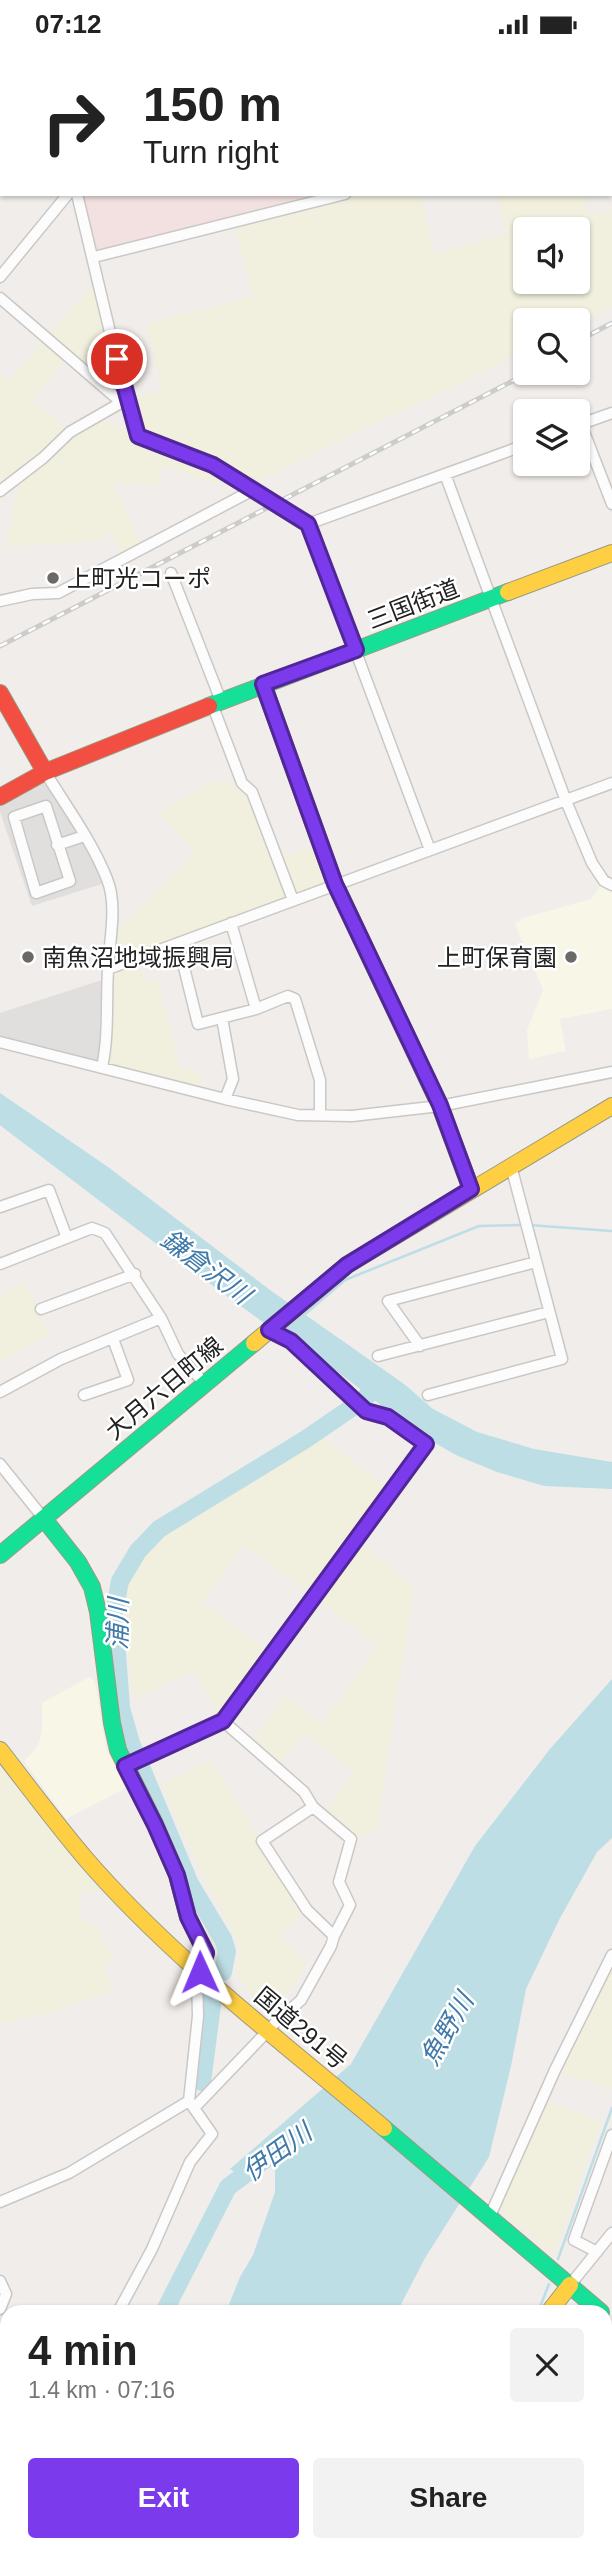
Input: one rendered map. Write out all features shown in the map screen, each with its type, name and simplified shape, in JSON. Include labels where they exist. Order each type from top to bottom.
[{"type":"main road","name":"三国街道","points":[[0,797],[45,772],[216,702],[612,553]]},
{"type":"main road","points":[[263,684],[335,884],[440,1105],[471,1189]]},
{"type":"main road","points":[[0,693],[45,772]]},
{"type":"main road","name":"大月六日町線","points":[[0,1555],[347,1265],[612,1106]]},
{"type":"main road","points":[[44,1519],[78,1562],[92,1587],[118,1750],[177,1875],[188,1917],[206,1953],[200,1972]]},
{"type":"main road","name":"国道291号","points":[[0,1751],[86,1859],[157,1932],[200,1972],[593,2305]]},
{"type":"main road","points":[[554,2305],[570,2285]]},
{"type":"street","points":[[0,277],[66,196]]},
{"type":"street","points":[[78,196],[94,257],[124,401],[138,436],[213,465],[308,524],[430,850]]},
{"type":"street","points":[[94,257],[337,196]]},
{"type":"street","points":[[0,297],[124,401]]},
{"type":"street","points":[[0,491],[43,458],[70,432],[124,401]]},
{"type":"street","points":[[590,421],[612,413]]},
{"type":"street","points":[[308,524],[513,449]]},
{"type":"street","points":[[590,451],[612,504]]},
{"type":"street","points":[[445,474],[566,801],[592,863],[604,881],[612,885]]},
{"type":"street","points":[[0,601],[32,594],[58,593],[253,490]]},
{"type":"street","points":[[171,573],[242,783],[252,792],[293,900]]},
{"type":"street","points":[[45,772],[108,882],[112,910],[107,1042],[102,1067]]},
{"type":"street","points":[[108,969],[612,783]]},
{"type":"street","points":[[46,806],[57,845],[70,881],[36,893],[14,817],[46,806]]},
{"type":"street","points":[[57,845],[84,836]]},
{"type":"street","points":[[231,923],[256,1009]]},
{"type":"street","points":[[178,943],[198,1024],[256,1009],[288,996],[295,999],[320,1080],[320,1115]]},
{"type":"street","points":[[222,1018],[233,1079],[225,1099]]},
{"type":"street","points":[[0,1042],[298,1115],[352,1116],[440,1105],[612,1072]]},
{"type":"street","points":[[428,1395],[562,1359],[511,1166]]},
{"type":"street","points":[[0,1206],[49,1190],[67,1238]]},
{"type":"street","points":[[0,1265],[92,1228],[105,1233],[161,1318],[178,1354],[204,1383]]},
{"type":"street","points":[[420,1346],[387,1301],[536,1262]]},
{"type":"street","points":[[41,1310],[135,1275]]},
{"type":"street","points":[[378,1356],[549,1312]]},
{"type":"street","points":[[0,1392],[61,1359],[161,1318]]},
{"type":"street","points":[[125,1766],[223,1721],[426,1444],[388,1417],[366,1411],[291,1341],[269,1330]]},
{"type":"street","points":[[84,1395],[128,1380],[113,1339]]},
{"type":"street","points":[[0,1464],[44,1519]]},
{"type":"street","points":[[223,1721],[304,1792],[313,1807],[351,1839],[339,1882],[350,1905],[301,2000],[274,2024]]},
{"type":"street","points":[[313,1807],[262,1841],[307,1910],[334,1936]]},
{"type":"street","points":[[487,2214],[612,1955]]},
{"type":"street","points":[[122,2305],[152,2249],[190,2162],[212,2134],[191,2105],[198,2016],[197,1976],[200,1972]]},
{"type":"street","points":[[0,2202],[69,2173],[191,2105],[262,2037]]},
{"type":"street","points":[[597,2252],[574,2240],[612,2134]]},
{"type":"street","points":[[570,2285],[612,2233]]},
{"type":"street","points":[[0,2281],[6,2294],[2,2305]]},
{"type":"shaded area","points":[[78,196],[332,196],[94,257]]},
{"type":"shaded area","points":[[337,196],[421,196],[435,253],[507,234],[497,196],[584,196],[589,214],[612,209],[612,308],[590,319],[590,308],[513,308],[513,357],[248,486],[225,473],[219,486],[162,465],[157,487],[114,484],[142,549],[123,559],[111,533],[93,542],[5,546],[21,476],[0,491],[0,373],[9,380],[99,278],[113,339],[84,371],[68,357],[32,400],[70,432],[95,417],[137,435],[126,399],[163,390],[146,324],[253,296],[234,222]]},
{"type":"shaded area","points":[[45,772],[108,882],[32,906],[0,812],[0,797]]},
{"type":"shaded area","points":[[214,782],[242,783],[277,858],[321,844],[335,884],[136,958],[144,982],[157,977],[180,1067],[204,1075],[197,1092],[102,1067],[111,937],[195,853],[158,813]]},
{"type":"shaded area","name":"上町保育園","points":[[601,885],[612,890],[612,1009],[560,1019],[566,1051],[529,1059],[527,1030],[543,990],[515,924],[523,918],[591,899]]},
{"type":"shaded area","points":[[108,978],[102,1067],[0,1042],[0,1013]]},
{"type":"shaded area","points":[[25,1281],[49,1335],[0,1361],[0,1295]]},
{"type":"shaded area","points":[[322,1437],[391,1491],[355,1540],[414,1586],[377,1831],[351,1839],[323,1815],[354,1772],[304,1732],[277,1768],[250,1745],[284,1695],[322,1723],[378,1645],[245,1545],[202,1602],[271,1654],[223,1721],[192,1671],[134,1699],[123,1616],[126,1588],[145,1553],[165,1535]]},
{"type":"shaded area","points":[[89,1677],[96,1687],[106,1748],[126,1788],[66,1819],[24,1761],[38,1746],[42,1731],[42,1703]]},
{"type":"shaded area","points":[[210,1761],[307,1910],[280,1934],[306,1961],[296,1983],[267,2012],[236,1974],[239,1950],[230,1924],[206,1883],[161,1784]]},
{"type":"shaded area","points":[[0,1766],[99,1891],[80,1895],[81,1920],[96,1925],[114,1959],[103,1966],[115,1990],[48,2013],[0,2024]]},
{"type":"shaded area","points":[[612,1956],[612,2086],[611,2090],[555,2070]]},
{"type":"shaded area","points":[[547,2101],[601,2121],[554,2255],[499,2208]]},
{"type":"water","points":[[0,1093],[108,1167],[270,1290],[404,1384],[433,1409],[477,1432],[534,1449],[612,1462],[612,1489],[544,1486],[497,1472],[458,1456],[417,1433],[303,1345],[262,1304],[98,1182],[0,1121]]},
{"type":"water","name":"魚野川","points":[[612,1679],[612,1838],[597,1852],[560,1918],[526,1989],[489,2157],[425,2258],[401,2305],[229,2305],[240,2277],[253,2255],[275,2192],[275,2144],[236,2173],[230,2169],[351,2064],[475,1846],[550,1749]]},
{"type":"waterway","name":"鎌倉沢川","points":[[0,1114],[190,1258],[288,1329],[308,1339]]},
{"type":"waterway","points":[[304,1315],[345,1280],[479,1226],[522,1225]]},
{"type":"waterway","points":[[529,1225],[612,1231]]},
{"type":"waterway","name":"浦川","points":[[223,1972],[227,1951],[223,1939],[190,1884],[131,1743],[121,1708],[114,1614],[120,1581],[138,1551],[159,1529],[306,1439],[363,1400],[378,1384]]},
{"type":"waterway","name":"浦川","points":[[202,2082],[213,1997]]},
{"type":"waterway","points":[[558,2259],[612,2108]]},
{"type":"waterway","name":"伊田川","points":[[168,2305],[228,2187],[294,2138]]},
{"type":"waterway","points":[[541,2305],[549,2284]]},
{"type":"railway","points":[[590,335],[612,323]]},
{"type":"railway","points":[[0,646],[513,381]]},
{"type":"traffic: fast","points":[[209,706],[508,592]]},
{"type":"traffic: fast","points":[[263,684],[335,884],[440,1106],[471,1189]]},
{"type":"traffic: fast","points":[[0,1555],[254,1343]]},
{"type":"traffic: fast","points":[[44,1519],[78,1562],[92,1587],[118,1750],[155,1824],[177,1875],[188,1917],[206,1953],[200,1972]]},
{"type":"traffic: fast","points":[[384,2128],[593,2305]]},
{"type":"traffic: slow","points":[[508,592],[612,553]]},
{"type":"traffic: slow","points":[[254,1343],[347,1265],[612,1106]]},
{"type":"traffic: slow","points":[[0,1750],[85,1858],[155,1931],[230,1999],[384,2128]]},
{"type":"traffic: slow","points":[[554,2305],[570,2285]]},
{"type":"traffic: jam","points":[[0,693],[45,772]]},
{"type":"traffic: jam","points":[[0,797],[45,772],[209,706]]},
{"type":"place","name":"上町光コーポ","points":[[53,578]]},
{"type":"place","name":"南魚沼地域振興局","points":[[28,957]]},
{"type":"place","name":"上町保育園","points":[[571,957]]},
{"type":"route","points":[[117,359],[138,436],[213,465],[308,524],[356,650],[263,684],[335,884],[440,1105],[471,1189],[347,1265],[269,1330],[291,1341],[366,1411],[388,1417],[426,1444],[223,1721],[125,1766],[177,1875],[188,1917],[206,1953],[200,1972]]}]
